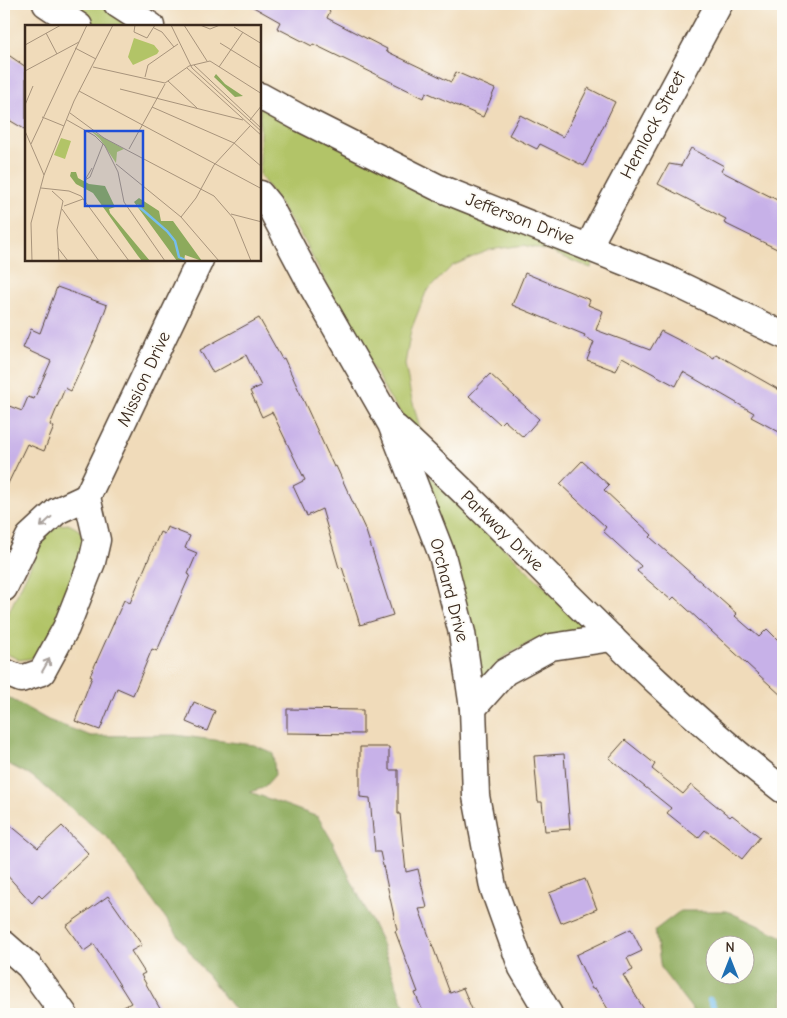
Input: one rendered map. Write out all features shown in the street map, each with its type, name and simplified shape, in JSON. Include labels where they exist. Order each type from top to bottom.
[{"type":"street","points":[[46,4],[78,25]]},
{"type":"street","points":[[117,4],[149,25]]},
{"type":"street","name":"Hemlock Street","points":[[590,246],[719,4]]},
{"type":"street","name":"Jefferson Drive","points":[[261,97],[438,187],[590,246],[666,278],[783,335]]},
{"type":"street","name":"Orchard Drive","points":[[261,195],[269,205],[312,286],[392,424],[442,554],[462,632],[473,708],[476,796],[492,887],[522,968],[549,1014]]},
{"type":"street","name":"Mission Drive","points":[[87,497],[200,261]]},
{"type":"street","name":"Parkway Drive","points":[[392,424],[612,638],[739,756],[783,790]]},
{"type":"street","points":[[4,588],[29,538],[57,512],[87,497],[97,540],[92,562],[66,628],[42,672],[21,679],[4,672]]},
{"type":"street","points":[[473,708],[505,672],[550,647],[612,638]]},
{"type":"street","points":[[4,944],[29,966],[64,1014]]},
{"type":"green space","points":[[67,4],[98,4],[131,25],[95,25]]},
{"type":"green space","points":[[261,107],[594,259],[591,268],[551,252],[524,245],[489,250],[452,266],[426,292],[411,330],[405,364],[421,432],[416,435],[388,395],[348,325],[303,239],[261,176]]},
{"type":"green space","points":[[427,474],[585,626],[582,630],[534,640],[504,657],[478,683],[422,477]]},
{"type":"green space","points":[[68,524],[84,535],[88,554],[43,649],[33,658],[20,660],[7,654],[4,648],[4,622],[45,536],[54,526]]},
{"type":"green space","points":[[4,695],[48,720],[91,736],[175,735],[254,745],[273,753],[275,775],[263,788],[250,792],[318,817],[331,839],[380,939],[407,1014],[238,1014],[197,962],[110,840],[32,776],[4,762]]},
{"type":"green space","points":[[680,911],[727,911],[783,937],[783,1014],[696,1014],[661,969],[655,930]]},
{"type":"building","points":[[248,4],[316,4],[330,11],[327,18],[387,49],[386,51],[451,82],[456,72],[495,89],[483,117],[426,92],[424,98],[277,28],[280,22]]},
{"type":"building","points":[[4,52],[25,66],[25,129],[4,117]]},
{"type":"building","points":[[588,88],[615,102],[584,166],[540,144],[537,149],[509,135],[520,115],[563,137]]},
{"type":"building","points":[[691,148],[724,166],[721,171],[783,203],[783,252],[724,223],[726,219],[658,184],[669,164],[681,166]]},
{"type":"building","points":[[525,273],[590,300],[588,305],[603,311],[596,330],[650,350],[661,331],[714,358],[716,354],[783,392],[783,434],[751,417],[754,413],[683,372],[676,386],[622,357],[616,371],[587,360],[594,342],[584,337],[585,335],[512,305]]},
{"type":"building","points":[[57,287],[107,305],[96,336],[71,391],[65,388],[50,425],[54,427],[44,451],[27,444],[4,492],[4,404],[22,411],[28,397],[34,399],[51,361],[23,348],[31,329],[40,333]]},
{"type":"building","points":[[259,318],[282,359],[284,358],[334,467],[336,466],[366,531],[393,615],[360,625],[342,567],[339,568],[322,509],[307,516],[293,486],[305,480],[272,412],[262,417],[250,391],[261,386],[246,355],[213,373],[200,350]]},
{"type":"building","points":[[490,374],[539,419],[523,437],[504,420],[500,424],[469,396]]},
{"type":"building","points":[[582,461],[609,485],[604,490],[652,535],[650,537],[737,614],[735,616],[759,637],[767,629],[783,645],[783,697],[674,597],[671,600],[637,571],[641,566],[603,531],[606,527],[560,484]]},
{"type":"building","points":[[167,527],[190,536],[185,548],[197,553],[188,574],[190,575],[157,651],[152,649],[133,695],[117,688],[100,730],[75,721],[92,677],[90,676],[124,600],[130,603],[160,532],[164,534]]},
{"type":"building","points":[[194,702],[215,711],[207,731],[186,722]]},
{"type":"building","points":[[287,709],[363,710],[363,734],[287,733]]},
{"type":"building","points":[[625,740],[655,764],[652,769],[683,794],[691,785],[730,817],[732,815],[760,837],[742,859],[705,830],[698,838],[667,813],[671,808],[609,758]]},
{"type":"building","points":[[360,747],[389,747],[389,770],[398,770],[398,814],[400,814],[406,872],[418,869],[427,908],[419,909],[450,993],[463,988],[474,1014],[424,1014],[415,993],[418,992],[395,931],[397,930],[380,852],[375,852],[370,798],[360,797]]},
{"type":"building","points":[[564,754],[570,829],[545,831],[542,802],[538,802],[534,756]]},
{"type":"building","points":[[4,820],[38,848],[62,826],[89,854],[42,898],[39,895],[32,903],[4,872]]},
{"type":"building","points":[[585,879],[597,909],[561,923],[549,893]]},
{"type":"building","points":[[108,896],[142,945],[131,951],[145,973],[141,975],[163,1014],[111,1014],[131,1003],[94,944],[84,951],[66,926]]},
{"type":"building","points":[[631,929],[642,951],[627,958],[633,970],[623,975],[647,1014],[611,1014],[595,988],[592,989],[576,955]]},
{"type":"waterway","points":[[710,1000],[718,1014]]}]
